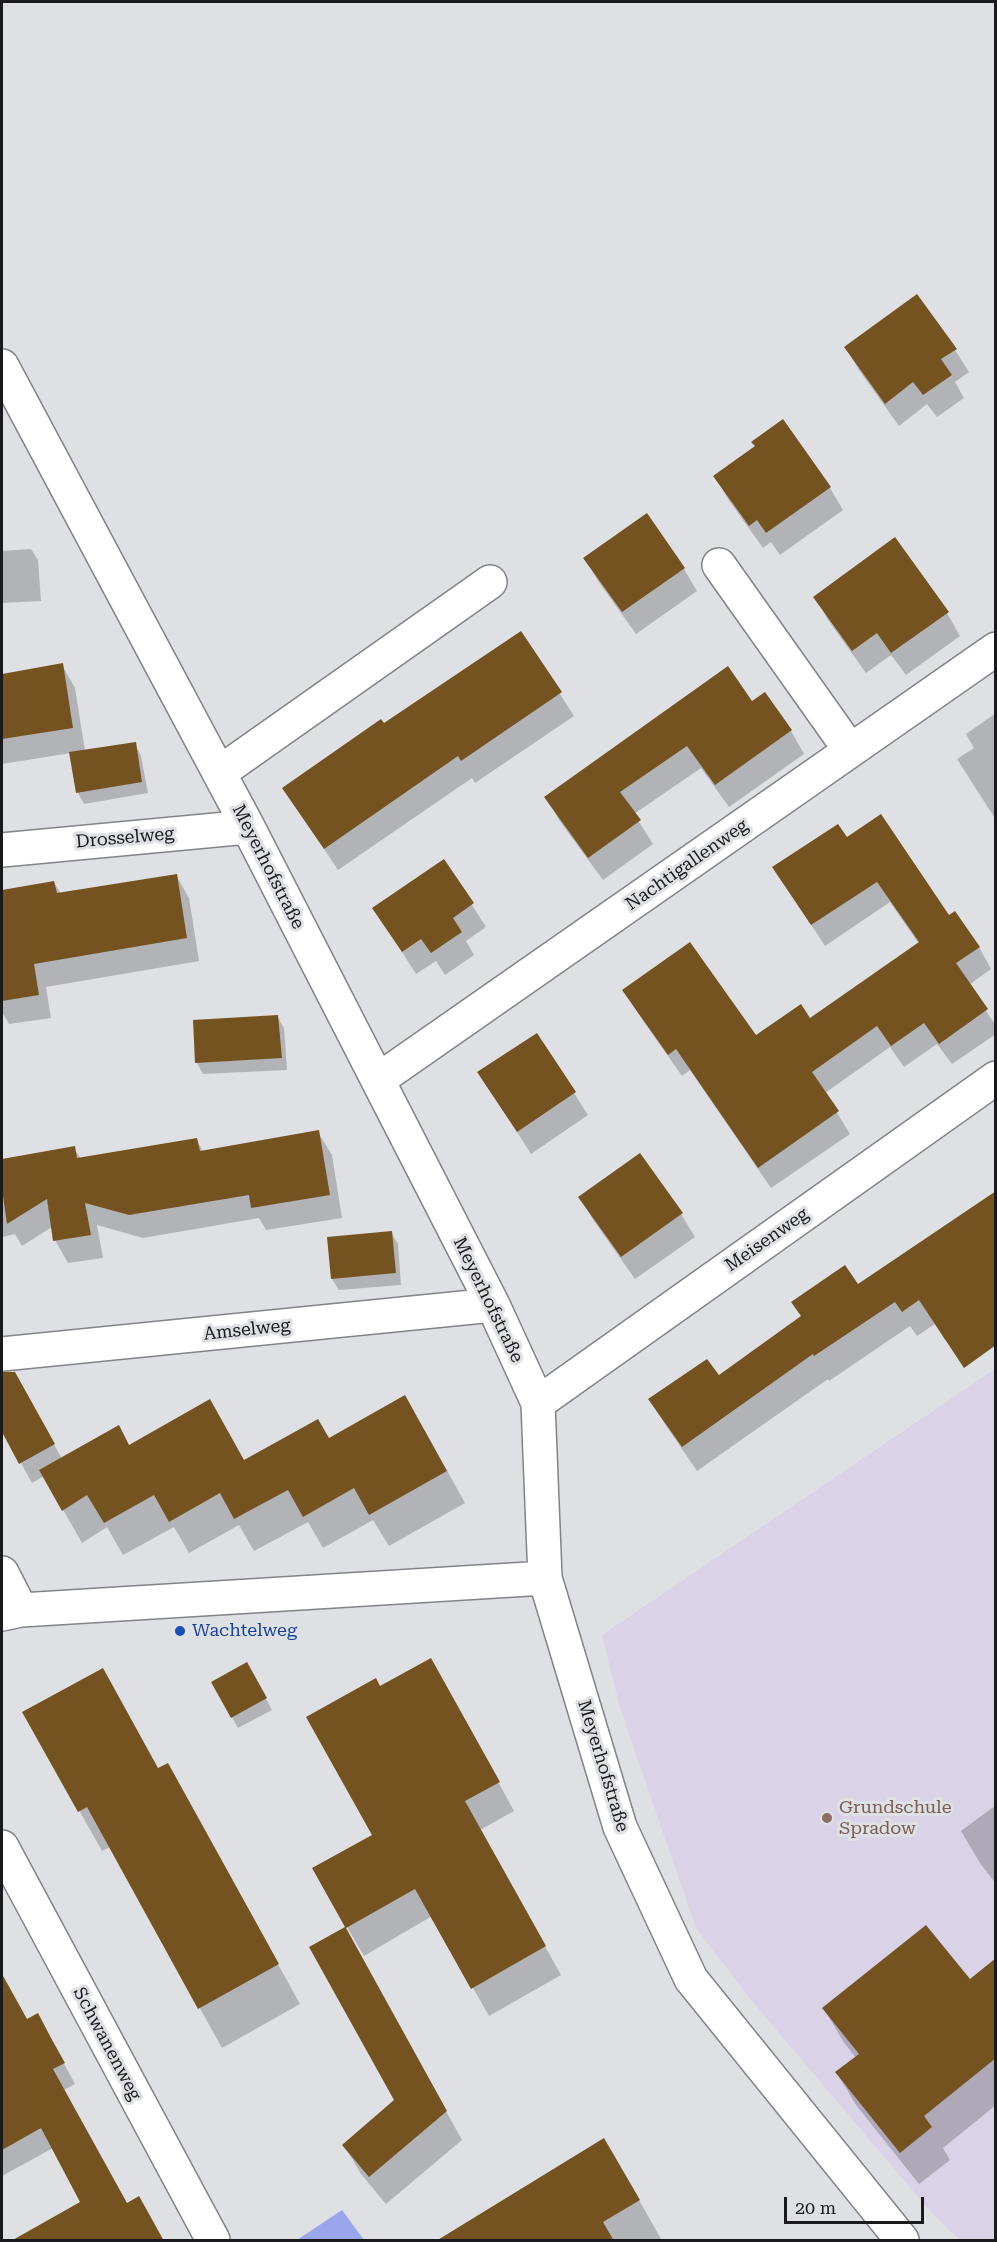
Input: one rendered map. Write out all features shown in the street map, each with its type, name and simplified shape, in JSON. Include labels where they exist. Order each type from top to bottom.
[{"type":"street","name":"Meyerhofstraße","points":[[2,366],[248,827],[493,1305],[537,1403],[545,1578],[620,1827],[691,1979],[902,2241]]},
{"type":"street","points":[[719,565],[850,750]]},
{"type":"street","points":[[219,773],[490,582]]},
{"type":"street","name":"Nachtigallenweg","points":[[378,1080],[996,649]]},
{"type":"street","name":"Drosselweg","points":[[2,850],[248,827]]},
{"type":"street","name":"Meisenweg","points":[[537,1403],[996,1078]]},
{"type":"street","name":"Amselweg","points":[[2,1354],[493,1305]]},
{"type":"street","points":[[2,1573],[11,1612],[545,1578]]},
{"type":"street","name":"Schwanenweg","points":[[2,1847],[213,2241]]},
{"type":"shaded area","name":"Grundschule Spradow","points":[[995,1369],[995,2240],[960,2240],[936,2218],[751,2000],[696,1928],[620,1708],[602,1635]]},
{"type":"shaded area","points":[[342,2210],[364,2240],[297,2240]]},
{"type":"building","points":[[917,294],[957,349],[941,359],[952,375],[923,395],[913,382],[885,404],[844,347]]},
{"type":"building","points":[[783,419],[831,487],[766,533],[757,520],[749,526],[713,476],[755,446],[751,442]]},
{"type":"building","points":[[647,513],[685,568],[622,612],[583,558]]},
{"type":"building","points":[[895,537],[949,612],[891,653],[877,633],[852,651],[813,597]]},
{"type":"building","points":[[521,631],[562,692],[461,761],[458,756],[324,849],[282,788],[381,719],[384,723]]},
{"type":"building","points":[[63,663],[73,728],[2,739],[2,674]]},
{"type":"building","points":[[728,666],[752,701],[765,692],[792,730],[715,785],[687,746],[620,792],[641,820],[588,858],[544,797]]},
{"type":"building","points":[[136,742],[142,782],[76,793],[69,752]]},
{"type":"building","points":[[881,814],[949,915],[955,911],[980,947],[956,963],[988,1009],[939,1044],[924,1023],[891,1046],[877,1026],[812,1072],[839,1111],[758,1168],[676,1049],[668,1055],[622,990],[690,942],[756,1035],[801,1004],[810,1018],[919,942],[877,882],[811,925],[772,867],[838,824],[847,837]]},
{"type":"building","points":[[444,859],[474,903],[453,918],[462,932],[431,953],[421,939],[402,952],[372,908]]},
{"type":"building","points":[[177,874],[187,938],[34,964],[39,995],[2,1001],[2,890],[54,881],[57,893]]},
{"type":"building","points":[[278,1015],[282,1058],[195,1063],[193,1020]]},
{"type":"building","points":[[537,1033],[576,1092],[517,1132],[477,1072]]},
{"type":"building","points":[[319,1130],[330,1195],[251,1208],[249,1195],[129,1215],[85,1203],[91,1235],[53,1241],[47,1199],[7,1224],[2,1189],[2,1159],[75,1146],[77,1158],[197,1138],[200,1151]]},
{"type":"building","points":[[640,1153],[683,1213],[621,1257],[578,1197]]},
{"type":"building","points":[[996,1191],[996,1345],[964,1368],[919,1300],[902,1312],[895,1302],[814,1356],[813,1354],[682,1447],[648,1399],[707,1359],[719,1375],[801,1316],[791,1302],[845,1265],[858,1284]]},
{"type":"building","points":[[392,1231],[396,1273],[331,1279],[327,1237]]},
{"type":"building","points":[[2,1372],[15,1372],[55,1444],[19,1464],[2,1432]]},
{"type":"building","points":[[405,1395],[447,1471],[369,1515],[354,1488],[303,1517],[288,1490],[234,1519],[220,1493],[169,1522],[154,1495],[104,1523],[87,1495],[62,1511],[39,1470],[119,1425],[129,1445],[210,1399],[244,1460],[318,1419],[329,1438]]},
{"type":"building","points":[[431,1658],[500,1782],[465,1801],[546,1946],[471,1989],[415,1889],[346,1928],[447,2111],[369,2177],[342,2145],[394,2100],[309,1947],[345,1927],[312,1868],[372,1835],[306,1717],[376,1678],[380,1686]]},
{"type":"building","points":[[247,1662],[267,1698],[231,1718],[211,1682]]},
{"type":"building","points":[[103,1668],[158,1768],[168,1763],[279,1964],[198,2009],[87,1807],[78,1812],[22,1712]]},
{"type":"building","points":[[926,1925],[970,1979],[996,1958],[996,2058],[924,2116],[932,2127],[900,2153],[835,2072],[859,2054],[822,2008]]},
{"type":"building","points":[[2,1974],[27,2019],[38,2013],[65,2063],[53,2069],[127,2203],[139,2196],[164,2241],[11,2241],[80,2202],[41,2128],[2,2150]]},
{"type":"building","points":[[604,2138],[640,2200],[603,2222],[614,2241],[436,2241]]},
{"type":"place","name":"Wachtelweg","points":[[180,1631]]},
{"type":"place","name":"Grundschule Spradow","points":[[827,1818]]}]
